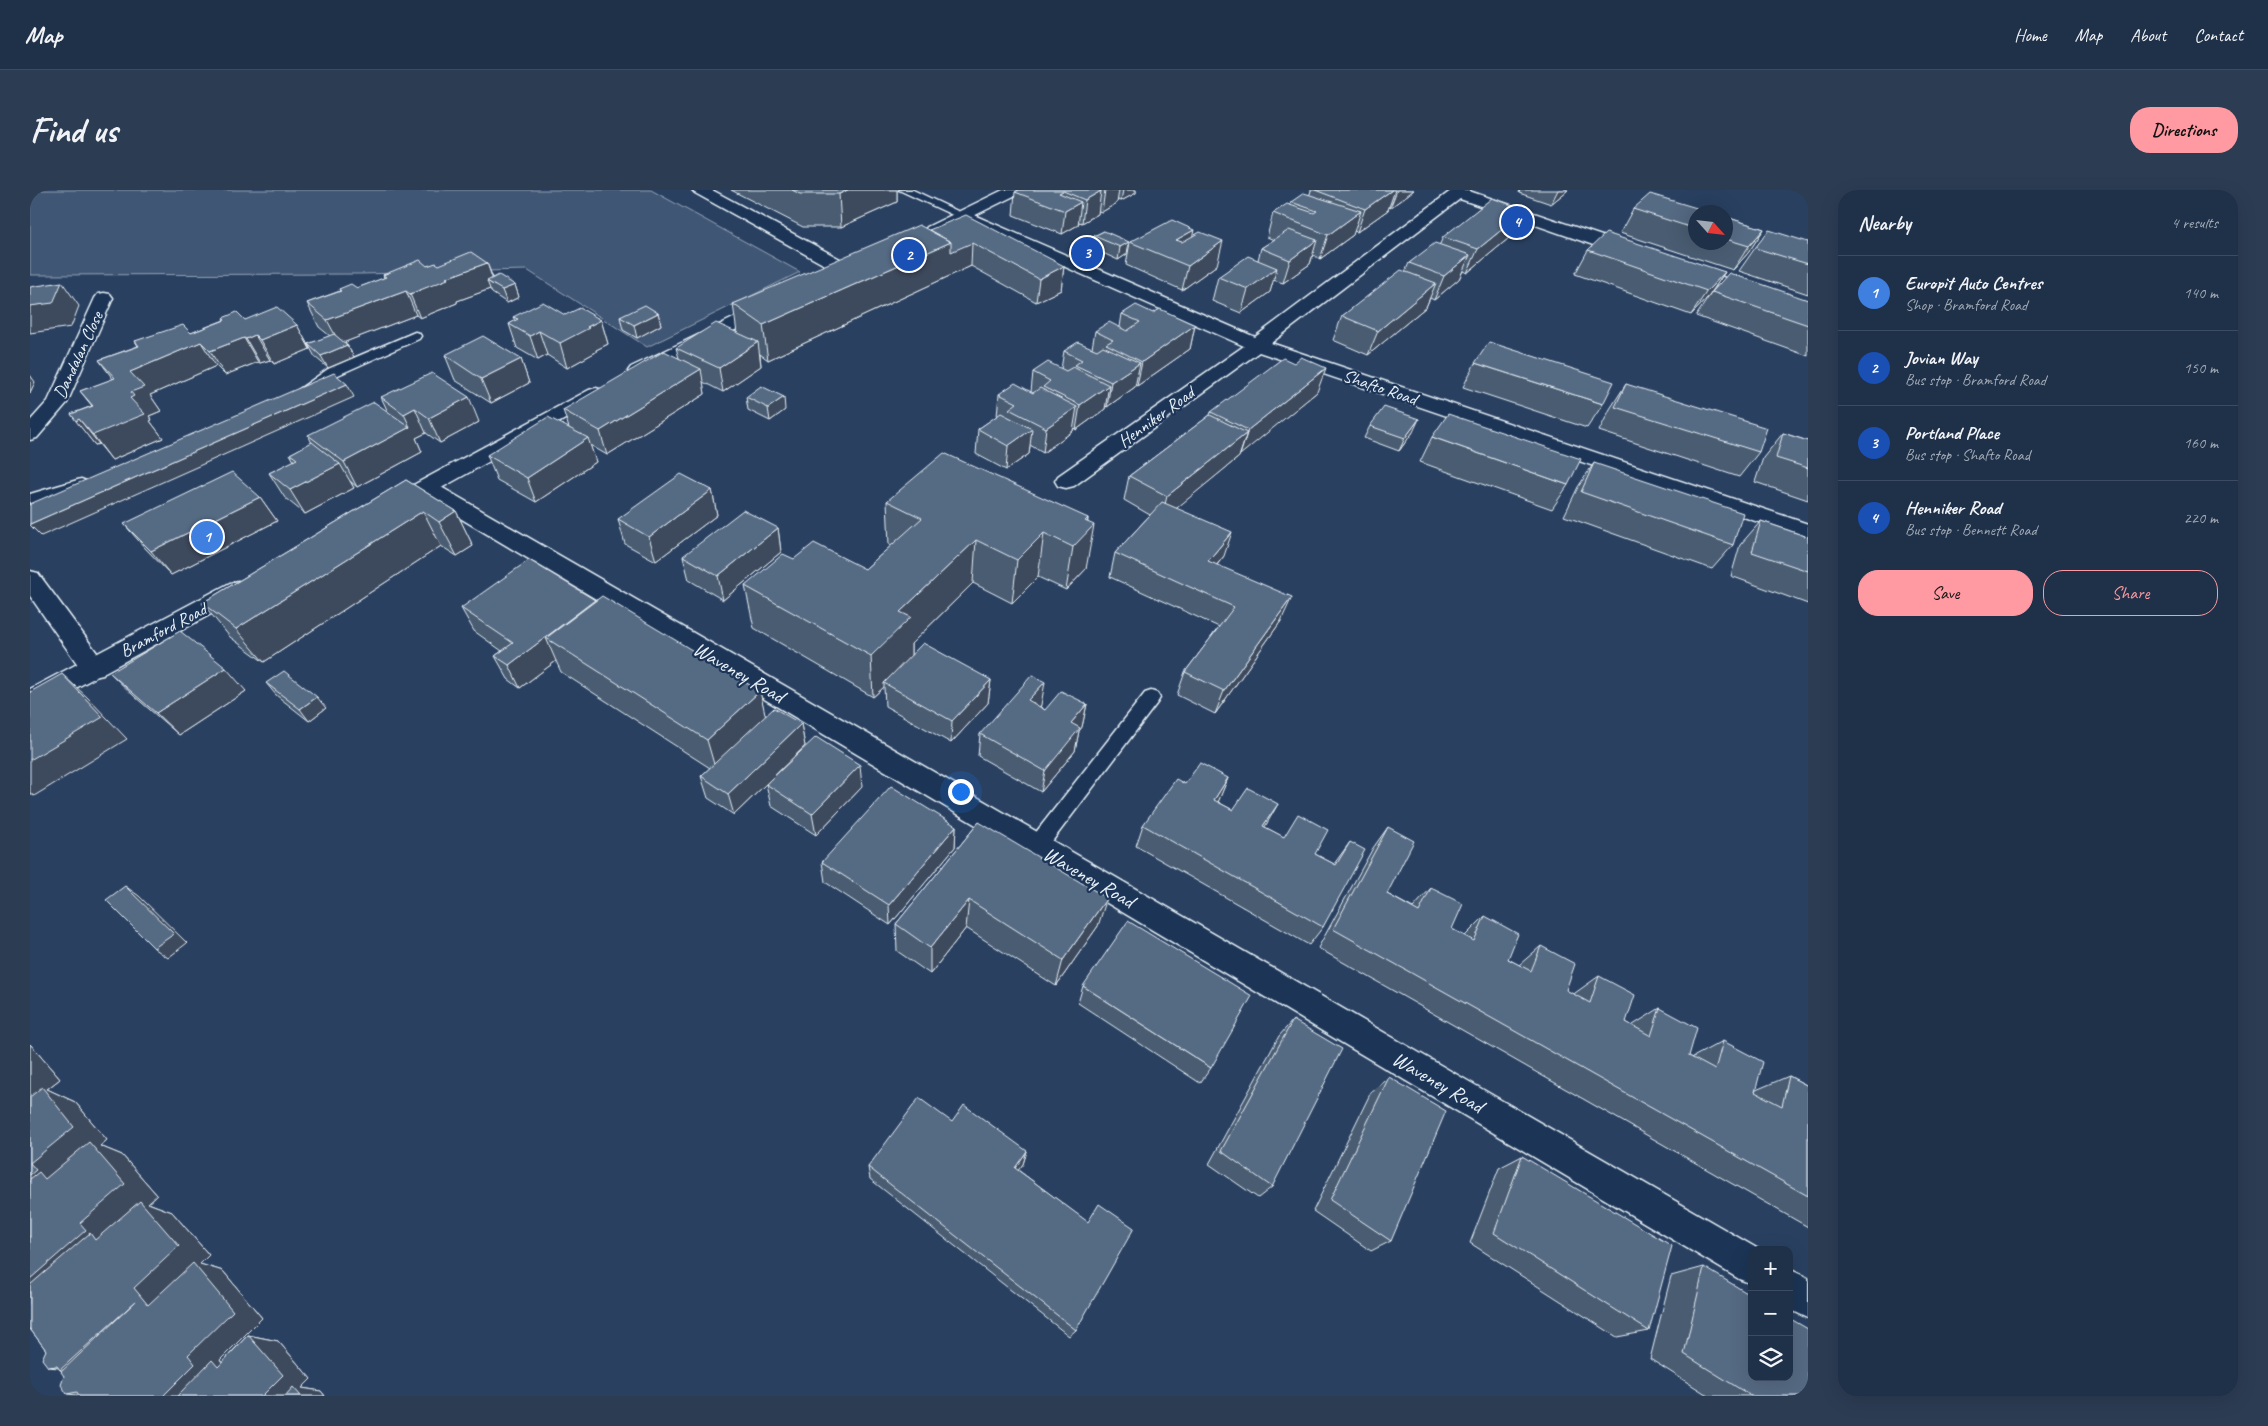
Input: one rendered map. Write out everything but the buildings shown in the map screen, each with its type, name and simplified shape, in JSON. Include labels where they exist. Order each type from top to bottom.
[{"type":"street","points":[[700,190],[847,270]]},
{"type":"street","points":[[918,237],[1015,190]]},
{"type":"street","points":[[1460,192],[1808,311]]},
{"type":"street","name":"Henniker Road","points":[[1066,481],[1256,345],[1460,192]]},
{"type":"street","name":"Shafto Road","points":[[963,216],[1256,345],[1808,532]]},
{"type":"street","name":"Dandalan Close","points":[[30,434],[46,417],[61,396],[104,298]]},
{"type":"street","points":[[373,516],[653,363],[784,299]]},
{"type":"street","name":"Waveney Road","points":[[426,488],[1748,1264]]},
{"type":"street","points":[[30,579],[94,668]]},
{"type":"street","name":"Bramford Road","points":[[30,701],[251,582]]},
{"type":"street","points":[[1793,1290],[1808,1299]]},
{"type":"lane","points":[[904,190],[963,216]]},
{"type":"lane","points":[[296,393],[333,372],[415,336]]},
{"type":"lane","points":[[30,499],[90,481]]},
{"type":"lane","points":[[1037,846],[1150,698]]},
{"type":"shaded area","points":[[30,190],[651,190],[800,272],[647,347],[527,270],[361,274],[30,275]]},
{"type":"place","name":"Henniker Road","points":[[1517,222]]},
{"type":"place","name":"Portland Place","points":[[1087,253]]},
{"type":"place","name":"Jovian Way","points":[[909,255]]},
{"type":"place","name":"Europit Auto Centres","points":[[207,537]]}]
